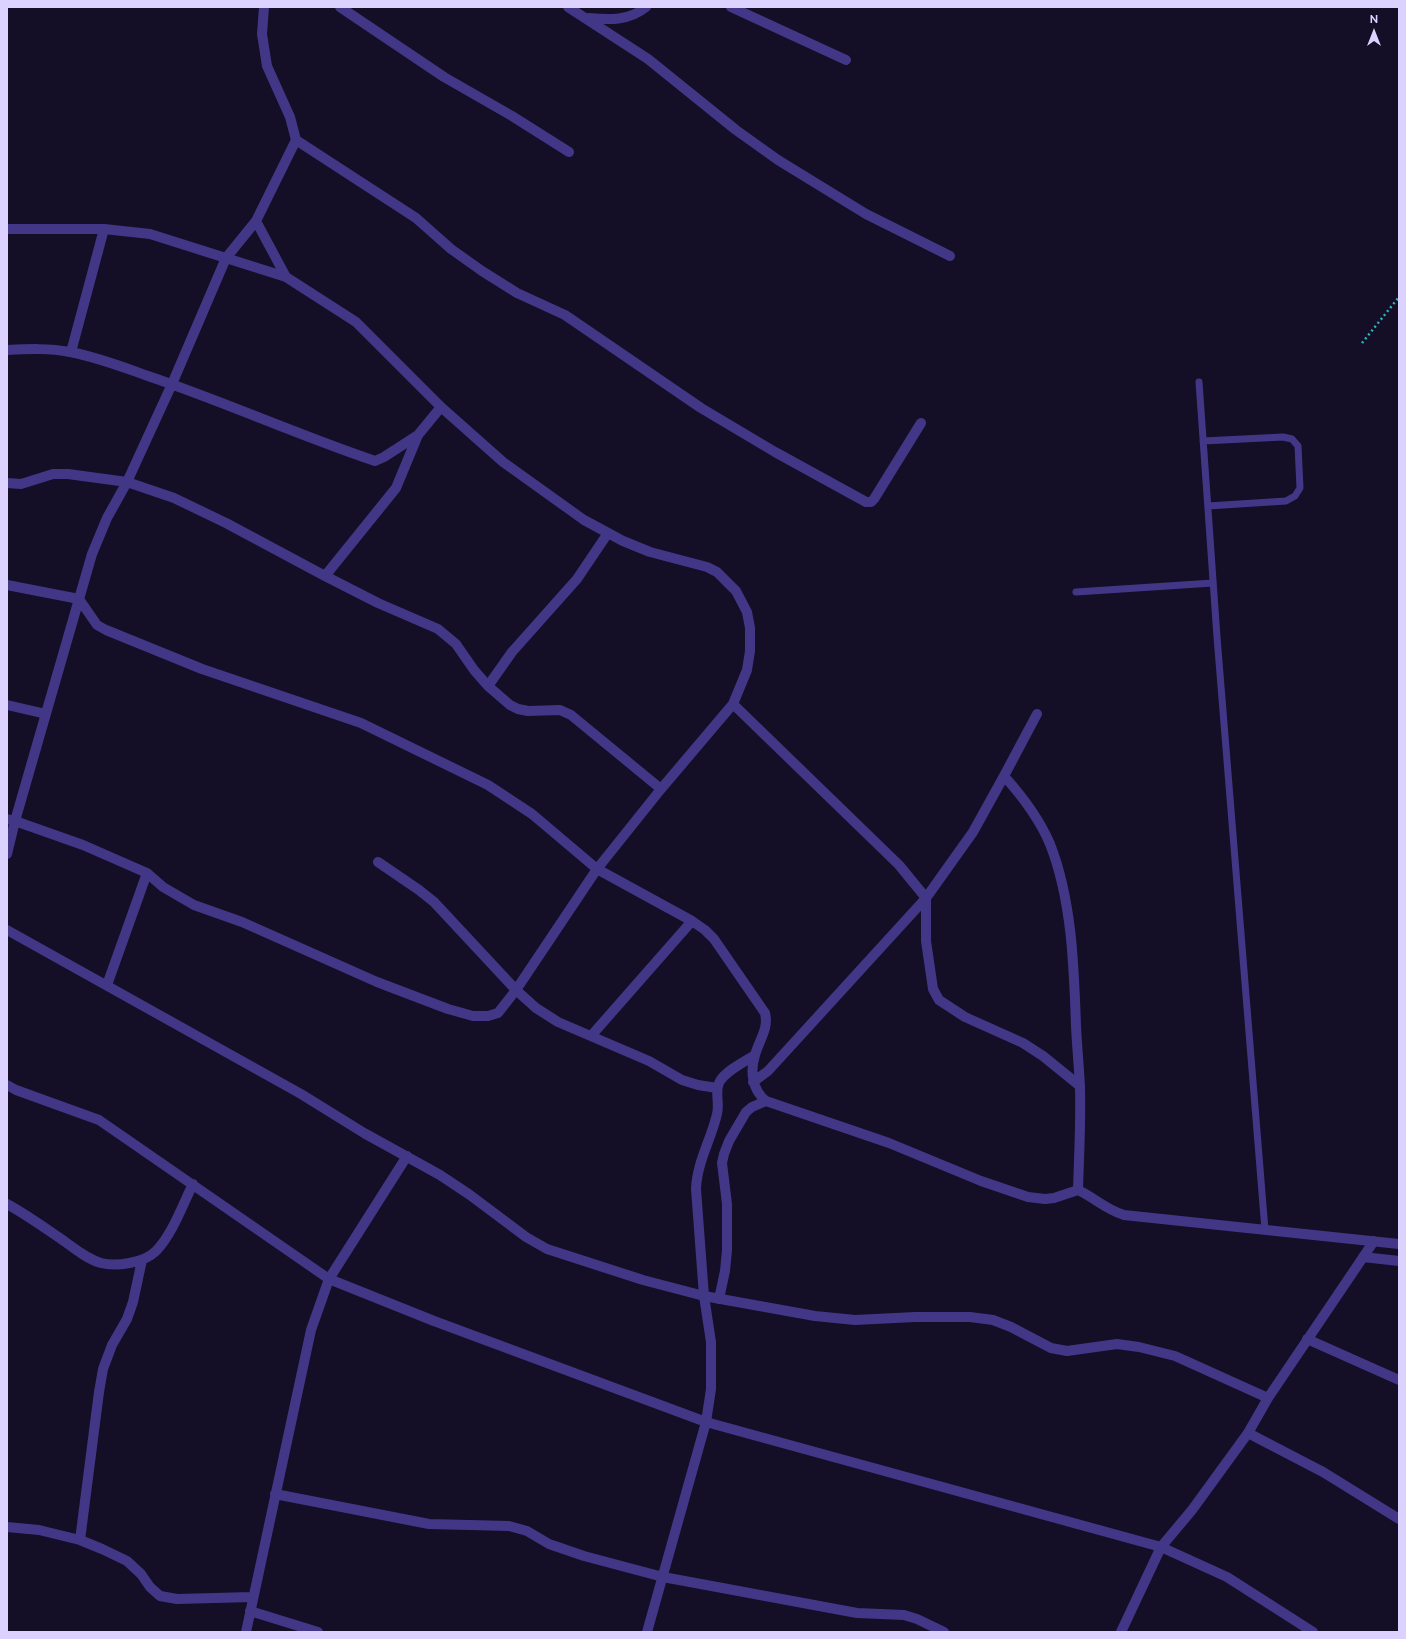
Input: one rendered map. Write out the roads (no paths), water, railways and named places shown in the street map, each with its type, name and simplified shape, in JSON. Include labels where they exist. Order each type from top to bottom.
[{"type":"street","points":[[7,854],[11,820],[46,714],[79,599],[98,540],[127,482],[172,384],[226,258],[256,221],[296,140],[290,117],[268,66],[262,34],[264,7]]},
{"type":"street","points":[[340,7],[444,77],[512,116],[569,152]]},
{"type":"street","points":[[568,7],[648,59],[736,130],[778,160],[866,214],[950,256]]},
{"type":"street","points":[[587,18],[609,20],[625,18],[638,13],[646,7]]},
{"type":"street","points":[[731,7],[846,60]]},
{"type":"street","points":[[296,140],[416,218],[451,249],[482,271],[517,293],[565,315],[702,408],[775,452],[866,502],[871,502],[874,499],[921,423]]},
{"type":"street","points":[[256,221],[286,277]]},
{"type":"street","points":[[7,229],[104,229],[150,234],[286,277],[356,322],[441,407],[503,462],[584,520],[623,541],[650,552],[707,567],[717,572],[736,591],[747,612],[750,628],[750,650],[747,670],[733,704],[661,789],[597,869],[516,990],[498,1013],[488,1016],[473,1016],[448,1009],[377,982],[242,922],[194,905],[163,887],[147,873],[83,845],[11,820]]},
{"type":"street","points":[[71,352],[104,229]]},
{"type":"street","points":[[7,350],[45,349],[71,352],[110,363],[172,384],[290,430],[375,460],[384,457],[418,435]]},
{"type":"street","points":[[325,576],[396,488],[418,435],[441,407]]},
{"type":"street","points":[[7,483],[21,484],[53,474],[68,474],[127,482],[174,498],[226,523],[378,603],[438,629],[456,644],[474,670],[488,686],[510,705],[518,709],[528,711],[560,710],[571,715],[661,789]]},
{"type":"street","points":[[488,686],[512,652],[577,579],[608,533]]},
{"type":"street","points":[[7,585],[79,599],[97,625],[106,630],[202,669],[361,723],[488,784],[532,814],[597,869],[692,921],[714,939],[765,1013],[767,1021],[755,1055],[753,1064],[753,1082],[759,1095],[766,1101],[875,1138],[981,1181],[1028,1196],[1045,1199],[1054,1198],[1078,1190]]},
{"type":"street","points":[[733,704],[899,865],[926,898],[926,941],[933,989],[939,1000],[965,1017],[1023,1043],[1044,1056],[1080,1086]]},
{"type":"street","points":[[7,705],[46,714]]},
{"type":"street","points":[[753,1082],[772,1066],[926,898],[965,845],[1004,776],[1036,714]]},
{"type":"street","points":[[1004,776],[1021,795],[1036,818],[1049,843],[1059,871],[1065,898],[1072,956],[1080,1086],[1078,1190]]},
{"type":"street","points":[[378,862],[414,886],[434,902],[516,990],[536,1008],[558,1022],[649,1061],[682,1080],[698,1085],[717,1088]]},
{"type":"street","points":[[108,985],[147,873]]},
{"type":"street","points":[[591,1036],[692,921]]},
{"type":"street","points":[[7,930],[301,1094],[364,1133],[407,1156],[470,1195],[526,1237],[547,1249],[636,1278],[704,1296],[815,1316],[855,1320],[947,1316],[970,1317],[993,1320],[1011,1327],[1051,1348],[1067,1351],[1117,1344],[1139,1347],[1175,1356],[1268,1398]]},
{"type":"street","points":[[647,1632],[706,1422],[711,1389],[711,1342],[704,1296],[696,1189],[697,1174],[718,1113],[717,1088],[719,1082],[725,1075],[755,1055]]},
{"type":"street","points":[[7,1085],[16,1090],[99,1120],[329,1279],[505,1348],[706,1422],[1161,1547],[1227,1577],[1313,1632]]},
{"type":"street","points":[[719,1298],[725,1271],[727,1250],[727,1204],[722,1163],[724,1154],[728,1141],[746,1112],[752,1106],[766,1101]]},
{"type":"street","points":[[246,1632],[252,1597],[311,1330],[329,1279],[407,1156]]},
{"type":"street","points":[[7,1204],[25,1214],[87,1257],[101,1263],[123,1264],[142,1260],[155,1252],[167,1236],[193,1184]]},
{"type":"street","points":[[1078,1190],[1110,1210],[1124,1215],[1399,1244]]},
{"type":"street","points":[[1121,1632],[1161,1547],[1192,1510],[1248,1433],[1268,1398],[1374,1241]]},
{"type":"street","points":[[1363,1257],[1399,1261]]},
{"type":"street","points":[[80,1540],[103,1369],[112,1345],[127,1319],[133,1302],[142,1260]]},
{"type":"street","points":[[1307,1339],[1399,1380]]},
{"type":"street","points":[[1248,1433],[1323,1472],[1399,1519]]},
{"type":"street","points":[[275,1494],[429,1524],[509,1526],[527,1531],[549,1544],[584,1556],[663,1577],[857,1613],[904,1615],[917,1619],[944,1632]]},
{"type":"street","points":[[7,1527],[39,1530],[80,1540],[127,1561],[141,1574],[150,1587],[160,1596],[177,1599],[252,1597]]},
{"type":"street","points":[[250,1611],[318,1632]]},
{"type":"lane","points":[[1199,382],[1248,1034],[1263,1195],[1264,1230]]},
{"type":"lane","points":[[1203,441],[1283,437],[1292,439],[1298,446],[1300,488],[1296,496],[1286,501],[1208,506]]},
{"type":"lane","points":[[1076,592],[1213,583]]}]
